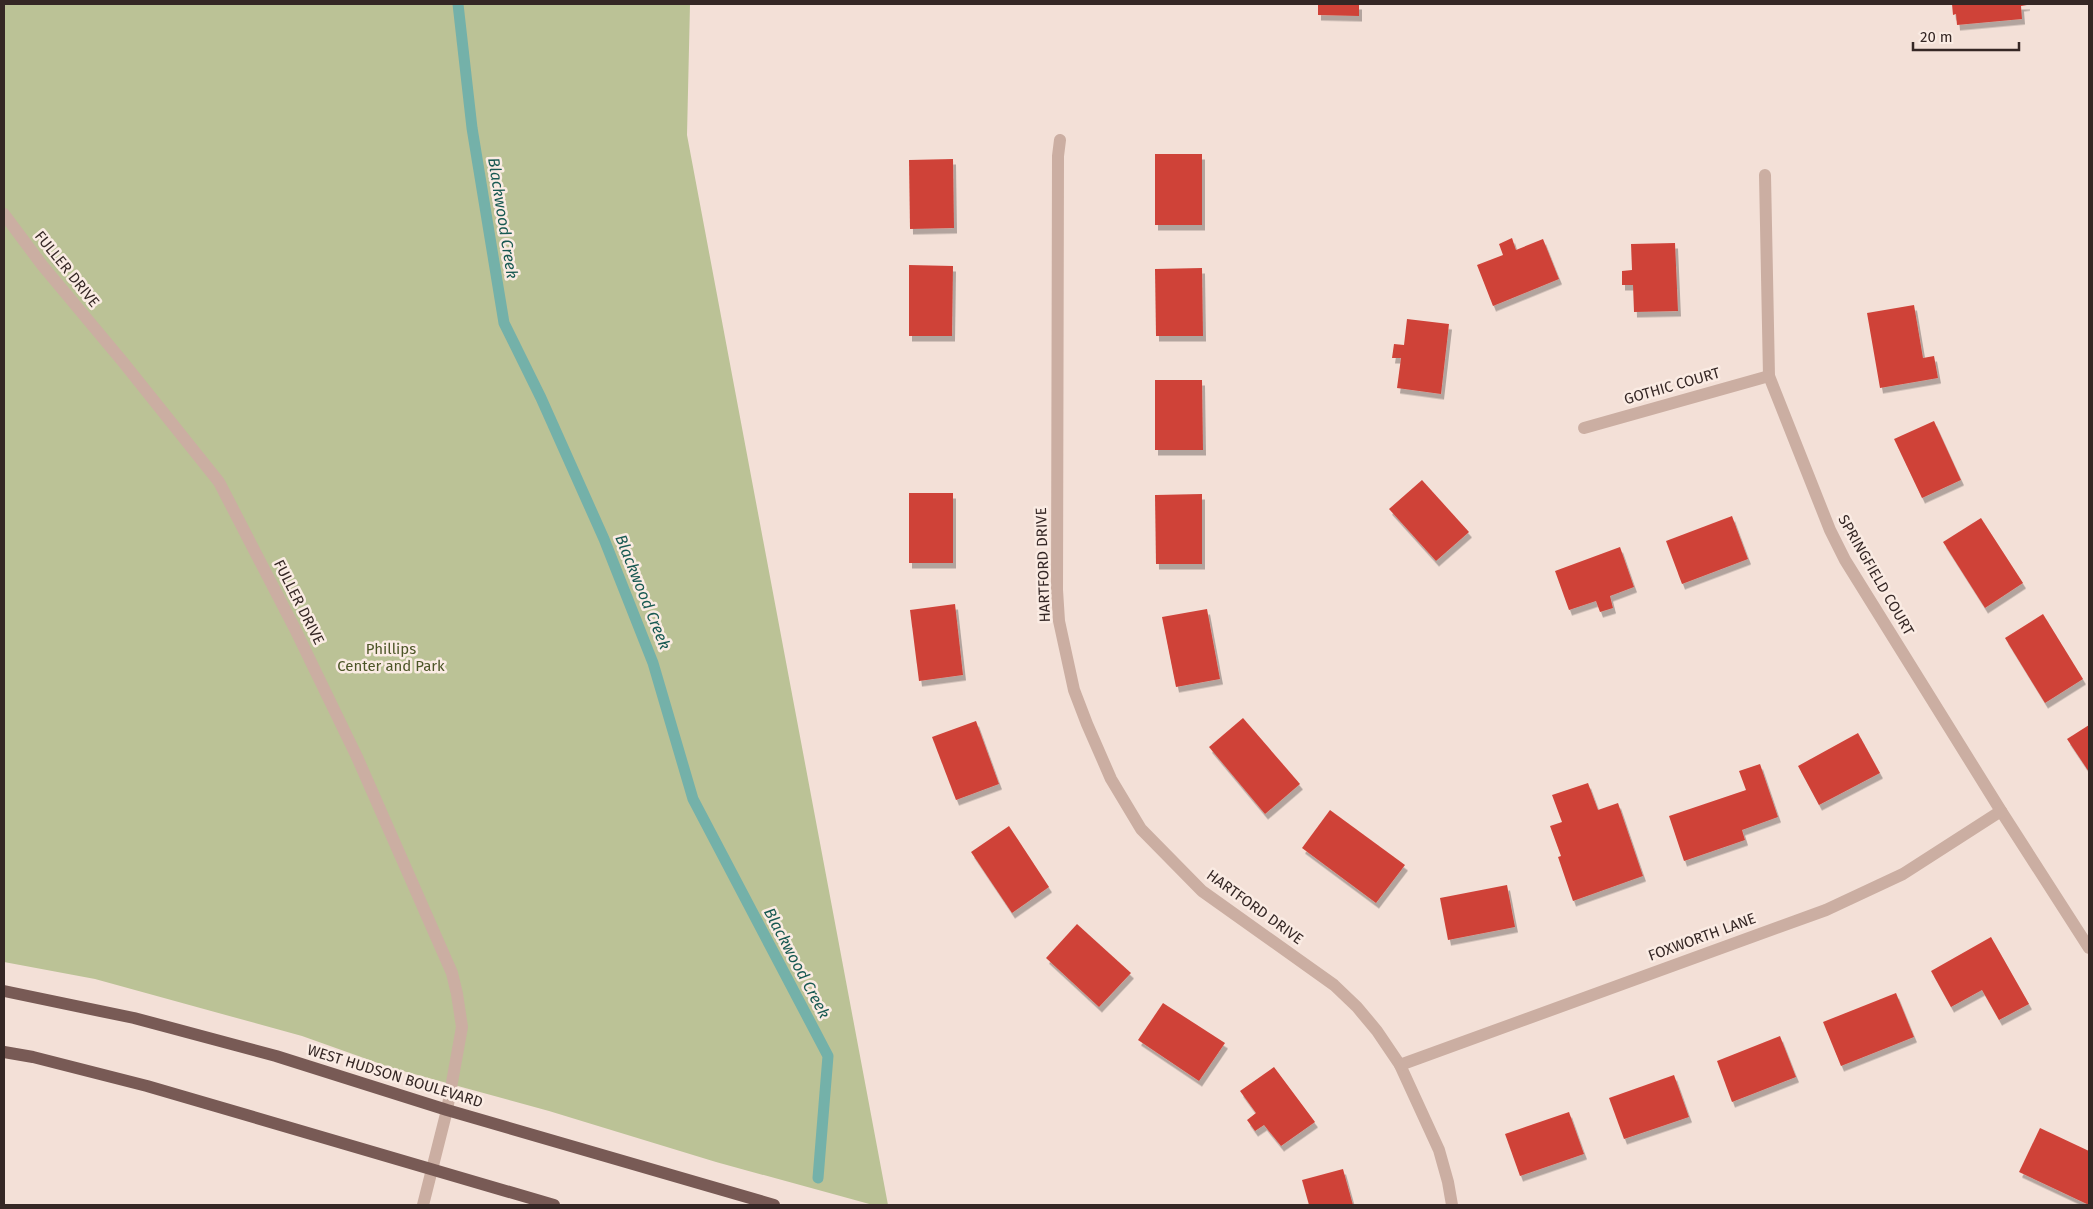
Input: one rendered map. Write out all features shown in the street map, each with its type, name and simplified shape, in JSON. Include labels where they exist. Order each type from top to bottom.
[{"type":"main road","name":"WEST HUDSON BOULEVARD","points":[[4,991],[134,1018],[276,1056],[447,1110],[774,1205]]},
{"type":"main road","points":[[4,1052],[33,1057],[146,1086],[554,1205]]},
{"type":"street","name":"HARTFORD DRIVE","points":[[1060,140],[1058,156],[1057,590],[1059,621],[1074,690],[1086,724],[1111,779],[1141,829],[1161,851],[1202,891],[1334,985],[1377,1031],[1400,1065],[1439,1150],[1452,1205]]},
{"type":"street","name":"SPRINGFIELD COURT","points":[[1765,175],[1769,376],[1786,415],[1801,462],[1834,538],[2001,811],[2089,948]]},
{"type":"street","name":"FULLER DRIVE","points":[[4,214],[42,265],[123,362],[218,482],[295,629],[357,757],[452,973],[462,1027],[447,1110],[423,1205]]},
{"type":"street","name":"GOTHIC COURT","points":[[1584,428],[1769,376]]},
{"type":"street","name":"FOXWORTH LANE","points":[[1400,1065],[1826,910],[1903,874],[2001,811]]},
{"type":"green space","name":"Phillips Center and Park","points":[[4,4],[690,4],[687,135],[888,1205],[873,1205],[716,1162],[549,1111],[392,1068],[302,1036],[95,979],[4,962]]},
{"type":"building","points":[[1318,4],[1359,4],[1359,16],[1318,15]]},
{"type":"building","points":[[1952,4],[2027,5],[2021,6],[2022,19],[1957,25],[1956,14],[1953,15]]},
{"type":"building","points":[[1155,154],[1202,154],[1202,225],[1155,225]]},
{"type":"building","points":[[953,159],[954,228],[910,229],[909,160]]},
{"type":"building","points":[[1512,238],[1516,250],[1543,239],[1559,279],[1493,306],[1477,265],[1503,255],[1499,244]]},
{"type":"building","points":[[1675,243],[1678,311],[1634,312],[1633,285],[1622,285],[1622,271],[1632,270],[1631,244]]},
{"type":"building","points":[[909,265],[953,266],[952,336],[909,336]]},
{"type":"building","points":[[1202,268],[1203,336],[1156,336],[1155,269]]},
{"type":"building","points":[[1914,305],[1923,358],[1934,356],[1938,378],[1880,388],[1867,313]]},
{"type":"building","points":[[1407,319],[1449,324],[1441,394],[1397,388],[1401,358],[1392,358],[1394,344],[1404,345]]},
{"type":"building","points":[[1155,380],[1202,380],[1203,450],[1155,450]]},
{"type":"building","points":[[1934,421],[1961,480],[1922,498],[1894,439]]},
{"type":"building","points":[[1422,480],[1469,532],[1436,561],[1389,509]]},
{"type":"building","points":[[909,493],[953,493],[953,563],[909,563]]},
{"type":"building","points":[[1202,494],[1202,564],[1156,564],[1155,495]]},
{"type":"building","points":[[1732,516],[1748,559],[1682,584],[1666,541]]},
{"type":"building","points":[[1981,518],[2023,583],[1985,608],[1943,542]]},
{"type":"building","points":[[1620,547],[1634,587],[1610,596],[1613,608],[1600,612],[1596,601],[1569,610],[1555,571]]},
{"type":"building","points":[[955,604],[963,675],[919,681],[910,610]]},
{"type":"building","points":[[1207,609],[1220,679],[1176,687],[1162,617]]},
{"type":"building","points":[[2043,614],[2083,679],[2045,703],[2005,638]]},
{"type":"building","points":[[1243,718],[1300,784],[1265,814],[1209,747]]},
{"type":"building","points":[[976,721],[999,784],[956,800],[932,737]]},
{"type":"building","points":[[2089,725],[2089,772],[2067,739]]},
{"type":"building","points":[[1858,733],[1880,773],[1819,805],[1798,766]]},
{"type":"building","points":[[1760,764],[1778,817],[1742,830],[1745,840],[1684,861],[1669,816],[1746,790],[1739,771]]},
{"type":"building","points":[[1588,783],[1598,810],[1618,803],[1643,876],[1573,901],[1558,857],[1561,856],[1550,826],[1562,822],[1552,795]]},
{"type":"building","points":[[1330,810],[1405,865],[1376,903],[1302,848]]},
{"type":"building","points":[[1009,826],[1049,887],[1012,913],[971,852]]},
{"type":"building","points":[[1507,885],[1515,927],[1448,940],[1440,898]]},
{"type":"building","points":[[1077,924],[1131,973],[1099,1007],[1046,958]]},
{"type":"building","points":[[1991,937],[2029,1004],[1999,1020],[1982,990],[1951,1007],[1931,971]]},
{"type":"building","points":[[1896,993],[1914,1037],[1841,1066],[1823,1022]]},
{"type":"building","points":[[1163,1003],[1225,1043],[1199,1081],[1138,1040]]},
{"type":"building","points":[[1780,1036],[1796,1077],[1732,1102],[1717,1061]]},
{"type":"building","points":[[1274,1067],[1315,1122],[1281,1146],[1264,1125],[1255,1131],[1247,1120],[1256,1113],[1240,1091]]},
{"type":"building","points":[[1674,1075],[1689,1117],[1624,1139],[1609,1098]]},
{"type":"building","points":[[1569,1112],[1584,1154],[1520,1176],[1505,1134]]},
{"type":"building","points":[[2040,1128],[2089,1151],[2089,1205],[2019,1172]]},
{"type":"building","points":[[1343,1169],[1353,1205],[1309,1205],[1302,1180]]},
{"type":"waterway","name":"Blackwood Creek","points":[[458,4],[472,128],[504,323],[541,398],[604,539],[653,663],[693,799],[828,1056],[818,1178]]}]
